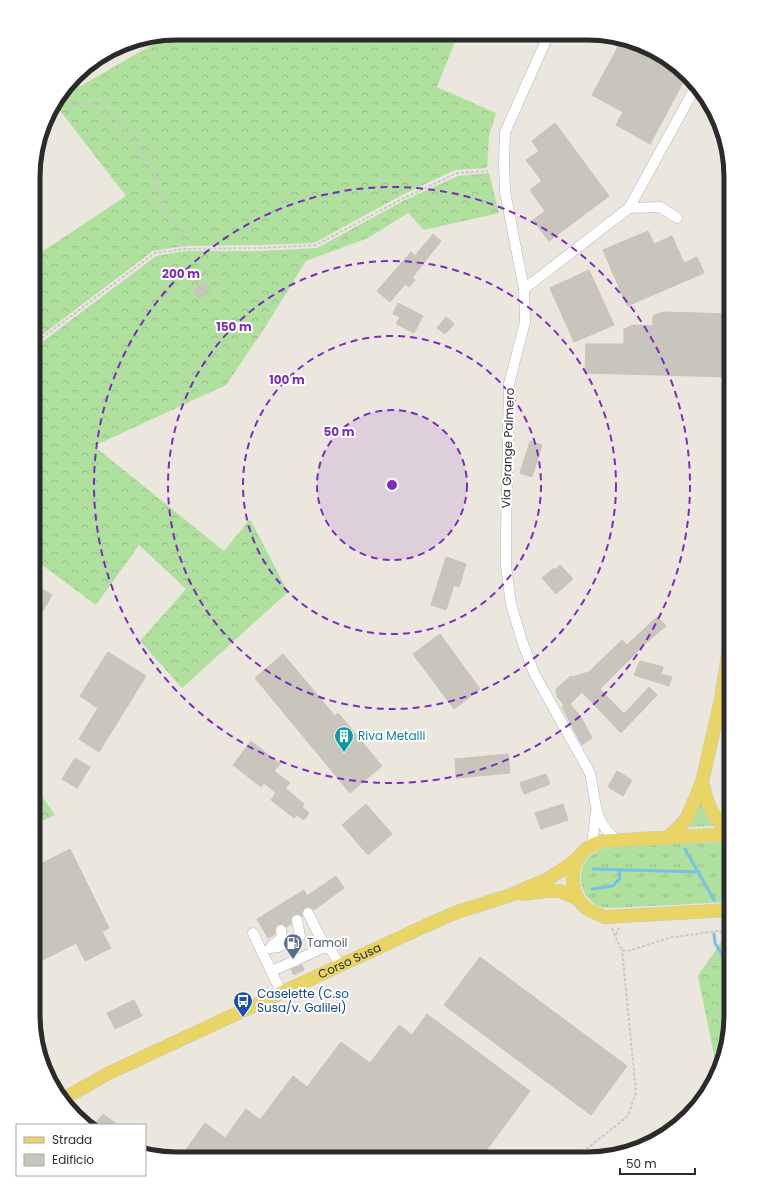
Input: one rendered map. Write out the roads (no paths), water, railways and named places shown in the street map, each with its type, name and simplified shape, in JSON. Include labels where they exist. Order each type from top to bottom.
[{"type":"main road","points":[[668,837],[687,818],[702,782],[724,680]]},
{"type":"main road","points":[[702,782],[710,811],[724,828]]},
{"type":"main road","points":[[592,845],[604,841],[724,834]]},
{"type":"main road","name":"Corso Susa","points":[[67,1097],[107,1074],[281,992],[457,912],[508,896],[548,879],[578,858],[592,845]]},
{"type":"main road","points":[[578,858],[574,867],[573,888],[578,899],[593,913],[605,917],[724,910]]},
{"type":"main road","name":"Corso Susa","points":[[508,896],[546,891],[560,891],[578,899]]},
{"type":"street","name":"Via Grange Palmero","points":[[546,40],[505,132],[505,192],[524,289],[525,322],[509,384],[506,566],[511,604],[521,638],[534,673],[590,773],[596,807],[602,826],[618,840]]},
{"type":"street","points":[[524,289],[629,208],[693,91]]},
{"type":"street","points":[[629,208],[660,207],[676,218]]},
{"type":"street","name":"Via Grange Palmero","points":[[592,845],[596,807]]},
{"type":"street","points":[[308,913],[325,947],[331,950],[340,965]]},
{"type":"street","points":[[266,950],[278,948],[300,936],[297,920]]},
{"type":"street","points":[[266,950],[282,938],[281,930]]},
{"type":"street","points":[[253,933],[266,950],[272,971],[281,992]]},
{"type":"street","points":[[272,971],[325,947]]},
{"type":"waterway","points":[[685,849],[714,900]]},
{"type":"waterway","points":[[593,869],[699,872]]},
{"type":"waterway","points":[[592,889],[613,886],[620,878],[619,870]]},
{"type":"waterway","points":[[714,934],[715,943],[724,957]]},
{"type":"place","name":"Riva Metalli","points":[[344,753]]},
{"type":"place","name":"Tamoil","points":[[293,960]]},
{"type":"place","name":"Caselette (C.so Susa/v. Galilei)","points":[[243,1018]]}]
